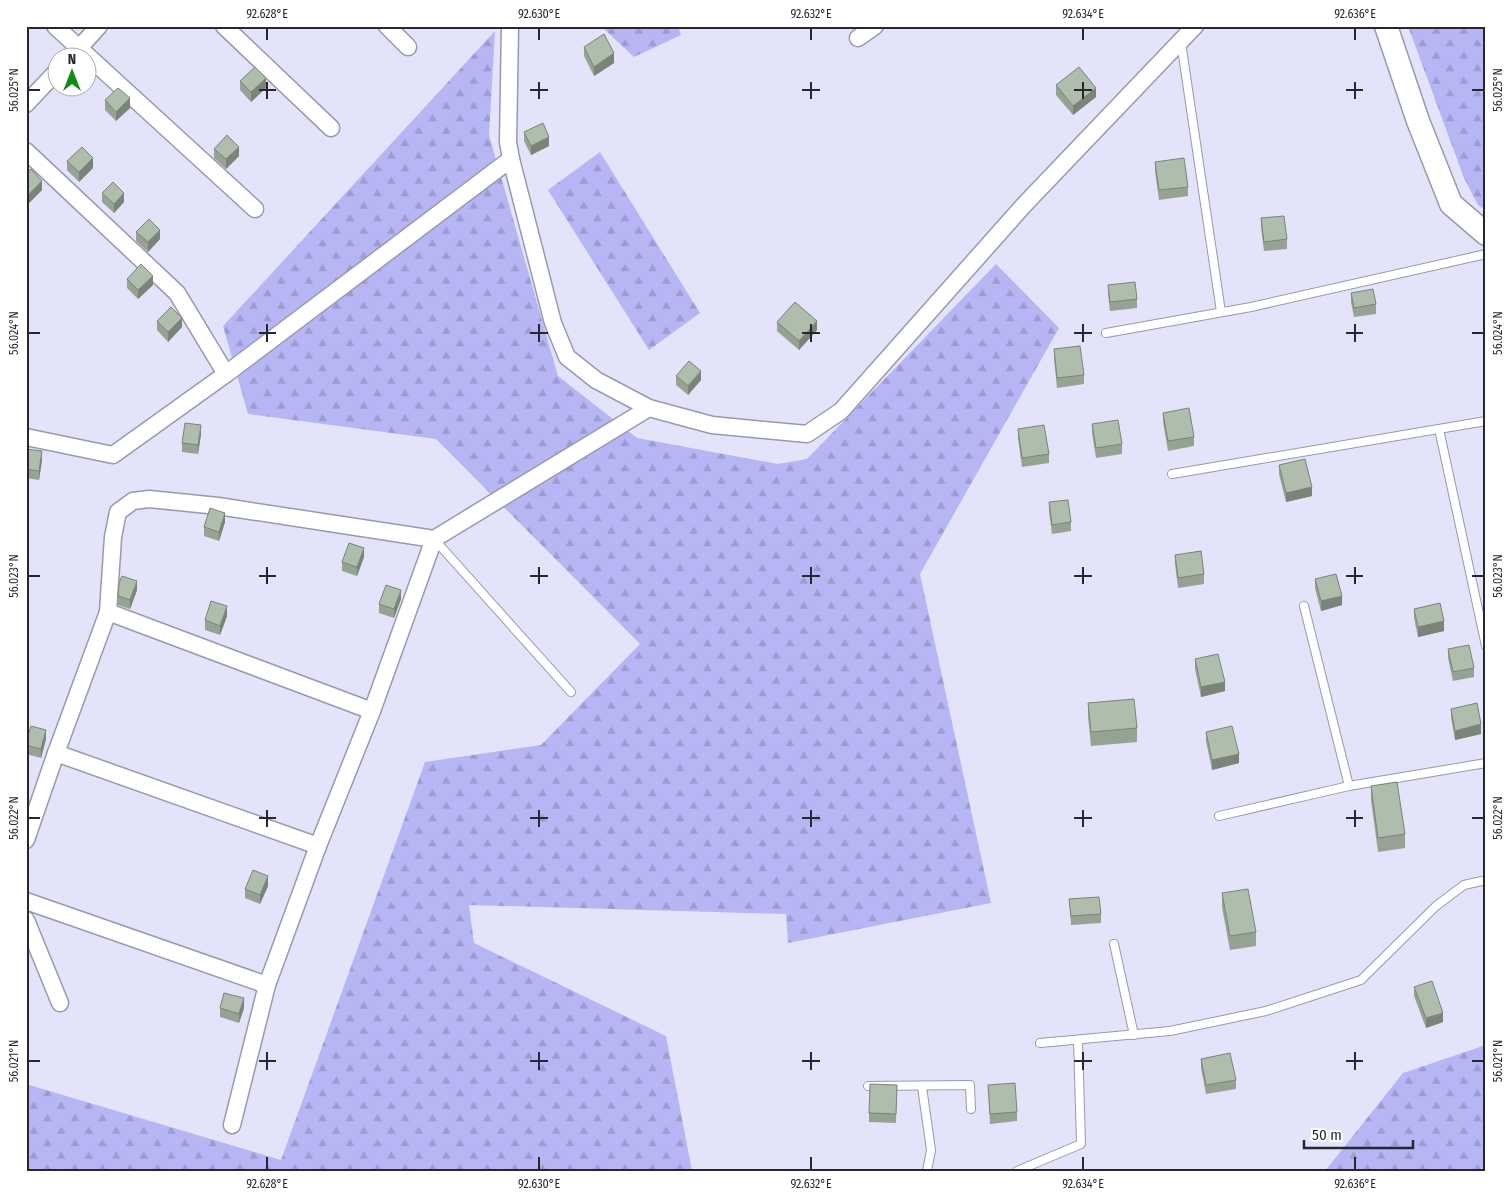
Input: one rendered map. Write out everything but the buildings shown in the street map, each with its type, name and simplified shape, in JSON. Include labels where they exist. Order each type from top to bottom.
[{"type":"main road","points":[[1386,26],[1418,121],[1451,204],[1486,234]]},
{"type":"street","points":[[55,26],[71,48]]},
{"type":"street","points":[[78,48],[99,26]]},
{"type":"street","points":[[224,26],[331,128]]},
{"type":"street","points":[[387,26],[408,47]]},
{"type":"street","points":[[510,26],[508,142],[553,323],[567,357],[596,380],[649,408],[712,425],[807,434],[841,411],[1024,205],[1195,26]]},
{"type":"street","points":[[858,38],[875,26]]},
{"type":"street","points":[[98,73],[255,208]]},
{"type":"street","points":[[26,104],[48,81]]},
{"type":"street","points":[[26,151],[177,293],[226,374]]},
{"type":"street","points":[[26,437],[114,455],[226,374],[511,159]]},
{"type":"street","points":[[232,1125],[267,986],[318,846],[372,711],[434,539],[649,408]]},
{"type":"street","points":[[26,840],[108,612],[113,537],[118,512],[133,501],[149,499],[218,506],[434,539]]},
{"type":"street","points":[[108,612],[372,711]]},
{"type":"street","points":[[56,753],[318,846]]},
{"type":"street","points":[[26,901],[267,986]]},
{"type":"street","points":[[26,920],[60,1003]]},
{"type":"lane","points":[[1181,40],[1221,312]]},
{"type":"lane","points":[[1106,332],[1221,312],[1486,254]]},
{"type":"lane","points":[[1172,474],[1486,421]]},
{"type":"lane","points":[[1439,429],[1486,646]]},
{"type":"lane","points":[[434,539],[571,692]]},
{"type":"lane","points":[[1304,606],[1349,786]]},
{"type":"lane","points":[[1219,816],[1349,786],[1486,763]]},
{"type":"lane","points":[[1040,1044],[1170,1031],[1266,1011],[1361,980],[1436,906],[1464,884],[1486,880]]},
{"type":"lane","points":[[1114,944],[1134,1035]]},
{"type":"lane","points":[[1017,1171],[1081,1144],[1078,1040]]},
{"type":"lane","points":[[868,1086],[970,1086],[971,1109]]},
{"type":"lane","points":[[922,1087],[931,1150],[927,1171]]},
{"type":"green space","points":[[601,26],[678,26],[681,35],[634,57]]},
{"type":"green space","points":[[1408,26],[1486,26],[1486,210],[1478,205],[1464,178]]},
{"type":"green space","points":[[495,31],[489,135],[558,376],[637,438],[778,464],[807,459],[996,264],[1059,328],[920,574],[991,903],[788,943],[786,914],[469,905],[474,943],[666,1036],[692,1171],[26,1171],[26,1084],[281,1160],[425,762],[541,745],[640,644],[436,439],[248,414],[223,326]]},
{"type":"green space","points":[[600,152],[700,313],[649,350],[548,190]]},
{"type":"green space","points":[[1486,1045],[1486,1171],[1325,1171],[1403,1073]]}]
